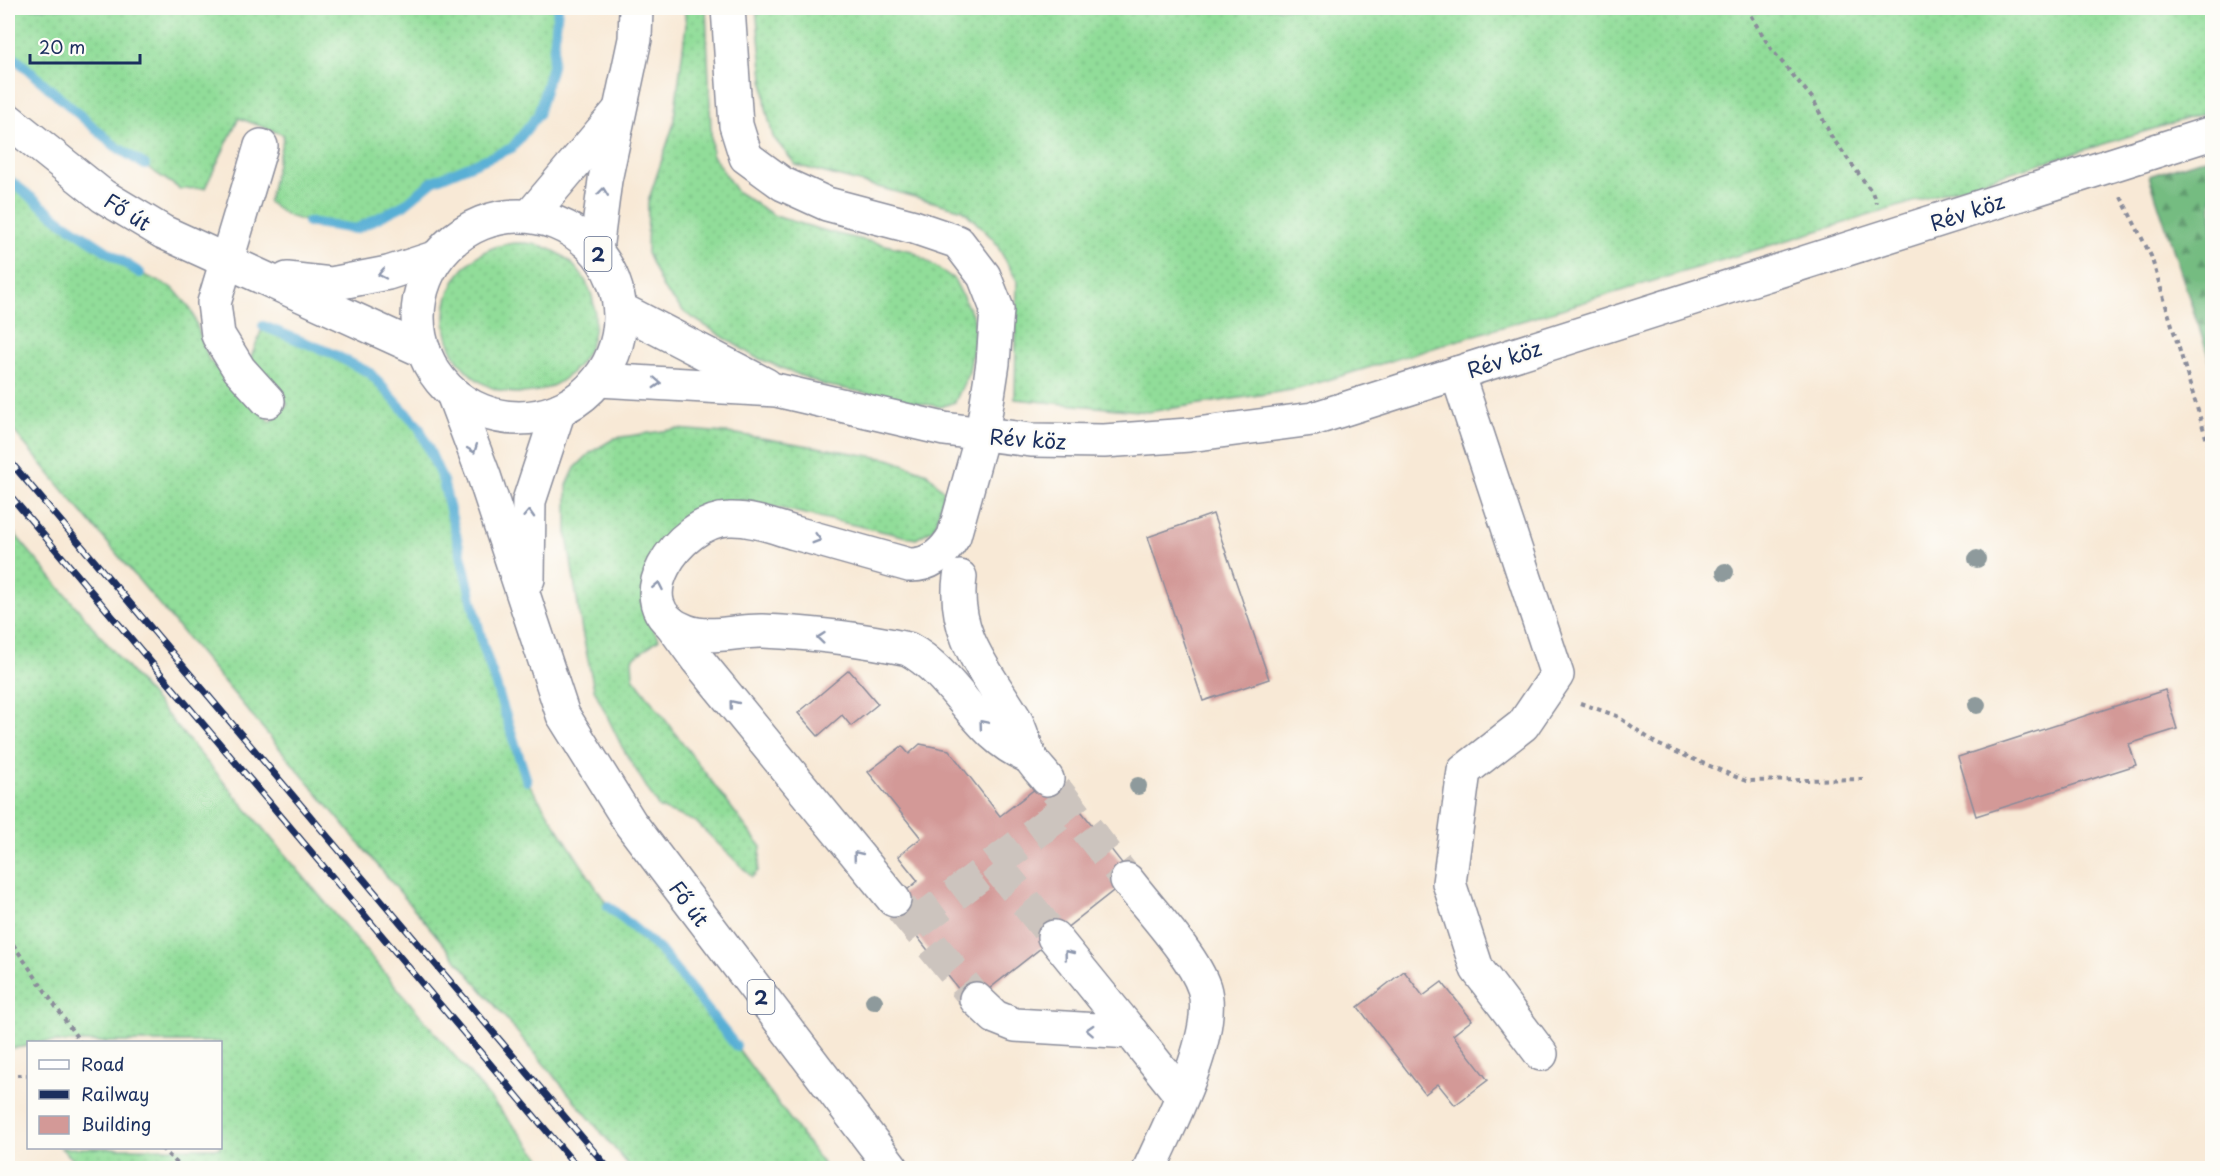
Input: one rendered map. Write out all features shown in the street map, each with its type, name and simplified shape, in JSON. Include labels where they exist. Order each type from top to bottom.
[{"type":"main road","points":[[596,250],[605,180],[635,39],[636,8]]},
{"type":"main road","points":[[728,8],[736,125],[746,157],[783,184],[827,204],[914,227],[958,242],[984,276],[998,309],[993,363],[982,435],[954,536],[933,559],[918,565],[909,565],[753,522],[716,520],[696,530],[674,551],[658,579],[656,598],[658,606],[696,658],[894,900]]},
{"type":"main road","points":[[530,216],[618,112]]},
{"type":"main road","name":"Fő út","points":[[8,120],[110,200],[163,232],[228,263],[263,276],[373,330],[424,351]]},
{"type":"main road","name":"Rév köz","points":[[599,380],[776,390],[879,415],[982,435],[1104,441],[1189,435],[1301,420],[1457,373],[2212,133]]},
{"type":"main road","points":[[261,146],[228,263],[214,303],[218,335],[239,369],[268,400]]},
{"type":"main road","name":"Fő út","points":[[530,216],[555,222],[570,229],[596,250],[613,278],[620,309],[619,334],[612,358],[599,380],[581,397],[559,410],[522,418],[485,412],[453,394],[435,374],[424,351],[418,318],[422,286],[437,257],[463,232],[495,218],[530,216]]},
{"type":"main road","name":"Fő út","points":[[263,276],[331,284],[388,273],[437,257]]},
{"type":"main road","name":"Rév köz","points":[[620,309],[776,390]]},
{"type":"main road","points":[[1457,373],[1557,675],[1523,725],[1464,771],[1449,883],[1478,969],[1541,1054]]},
{"type":"main road","name":"Fő út","points":[[453,394],[484,476],[528,614],[564,715],[631,824],[892,1168]]},
{"type":"main road","name":"Fő út","points":[[528,614],[529,501],[559,410]]},
{"type":"main road","points":[[669,621],[687,632],[700,634],[763,631],[908,650],[924,658],[940,672],[993,735],[1039,768],[1016,720],[986,674],[966,633],[957,598],[960,577]]},
{"type":"main road","points":[[1127,880],[1196,969],[1204,988],[1208,1012],[1204,1035],[1150,1168]]},
{"type":"main road","points":[[1054,937],[1181,1095]]},
{"type":"main road","points":[[976,999],[995,1017],[1015,1025],[1131,1032]]},
{"type":"path","points":[[1746,8],[1771,49],[1813,99],[1832,136],[1872,192],[1888,236]]},
{"type":"path","points":[[2105,167],[2151,256],[2212,457]]},
{"type":"path","points":[[1548,689],[1617,716],[1657,744],[1746,781],[1863,779]]},
{"type":"path","points":[[8,937],[80,1041]]},
{"type":"path","points":[[8,1075],[27,1075]]},
{"type":"path","points":[[162,1149],[182,1168]]},
{"type":"green space","points":[[8,8],[558,8],[559,15],[552,66],[538,115],[512,148],[433,181],[404,205],[356,229],[307,222],[286,215],[268,202],[284,135],[239,118],[205,188],[180,189],[115,146],[8,52]]},
{"type":"green space","points":[[684,8],[706,8],[712,154],[736,191],[775,216],[833,233],[912,251],[954,279],[974,319],[974,343],[969,372],[955,402],[941,407],[824,385],[755,357],[685,313],[663,288],[647,253],[648,202],[673,126],[686,25]]},
{"type":"green space","points":[[756,8],[2212,8],[2212,111],[1298,389],[1148,412],[1015,399],[1017,281],[994,240],[963,210],[796,165],[773,137],[766,108]]},
{"type":"green space","points":[[2212,156],[2212,367],[2149,176]]},
{"type":"green space","points":[[8,179],[61,221],[140,273],[173,288],[191,309],[209,360],[271,422],[288,404],[250,360],[263,326],[329,352],[370,373],[419,427],[443,481],[483,645],[527,781],[608,906],[660,950],[736,1046],[826,1168],[631,1168],[8,424]]},
{"type":"green space","points":[[520,243],[535,244],[549,249],[562,255],[573,265],[583,276],[589,289],[594,303],[594,333],[589,347],[583,360],[573,371],[562,381],[549,387],[535,392],[520,393],[505,392],[491,387],[478,381],[467,371],[457,360],[451,347],[446,333],[445,318],[446,303],[451,289],[457,276],[467,265],[478,255],[491,249],[505,244]]},
{"type":"green space","points":[[677,429],[737,434],[889,459],[927,473],[944,491],[935,528],[916,539],[743,500],[692,517],[645,583],[642,609],[659,639],[632,659],[633,677],[761,847],[758,871],[752,877],[696,822],[659,808],[622,747],[594,689],[582,631],[567,536],[567,485],[575,468],[591,452],[615,438]]},
{"type":"green space","points":[[8,526],[549,1168],[82,1168],[62,1149],[222,1149],[222,1041],[27,1041],[27,1046],[8,1049]]},
{"type":"building","points":[[1213,514],[1269,679],[1203,701],[1148,537]]},
{"type":"building","points":[[849,670],[878,704],[851,726],[842,715],[818,736],[798,713]]},
{"type":"building","points":[[2165,690],[2177,729],[2129,744],[2136,765],[1976,816],[1958,757]]},
{"type":"building","points":[[920,744],[949,750],[1000,816],[1053,775],[1132,876],[970,1004],[891,903],[918,881],[898,856],[921,838],[868,772],[902,746],[909,754]]},
{"type":"building","points":[[1404,971],[1423,996],[1442,982],[1472,1020],[1453,1035],[1488,1080],[1455,1105],[1438,1084],[1425,1094],[1358,1007]]},
{"type":"waterway","points":[[308,222],[356,229],[404,205],[433,181],[512,148],[538,115],[552,66],[558,8]]},
{"type":"waterway","points":[[8,52],[115,146],[145,165]]},
{"type":"waterway","points":[[8,179],[61,221],[140,273]]},
{"type":"waterway","points":[[263,326],[329,352],[370,373],[419,427],[443,481],[483,645],[527,781]]},
{"type":"waterway","points":[[608,906],[660,950],[736,1046]]},
{"type":"tunnel","points":[[1056,790],[1127,880]]},
{"type":"tunnel","points":[[915,925],[1069,807]]},
{"type":"tunnel","points":[[995,864],[1054,937]]},
{"type":"tunnel","points":[[901,908],[976,999]]},
{"type":"railway","points":[[8,459],[608,1168]]},
{"type":"railway","points":[[8,493],[578,1168]]}]
